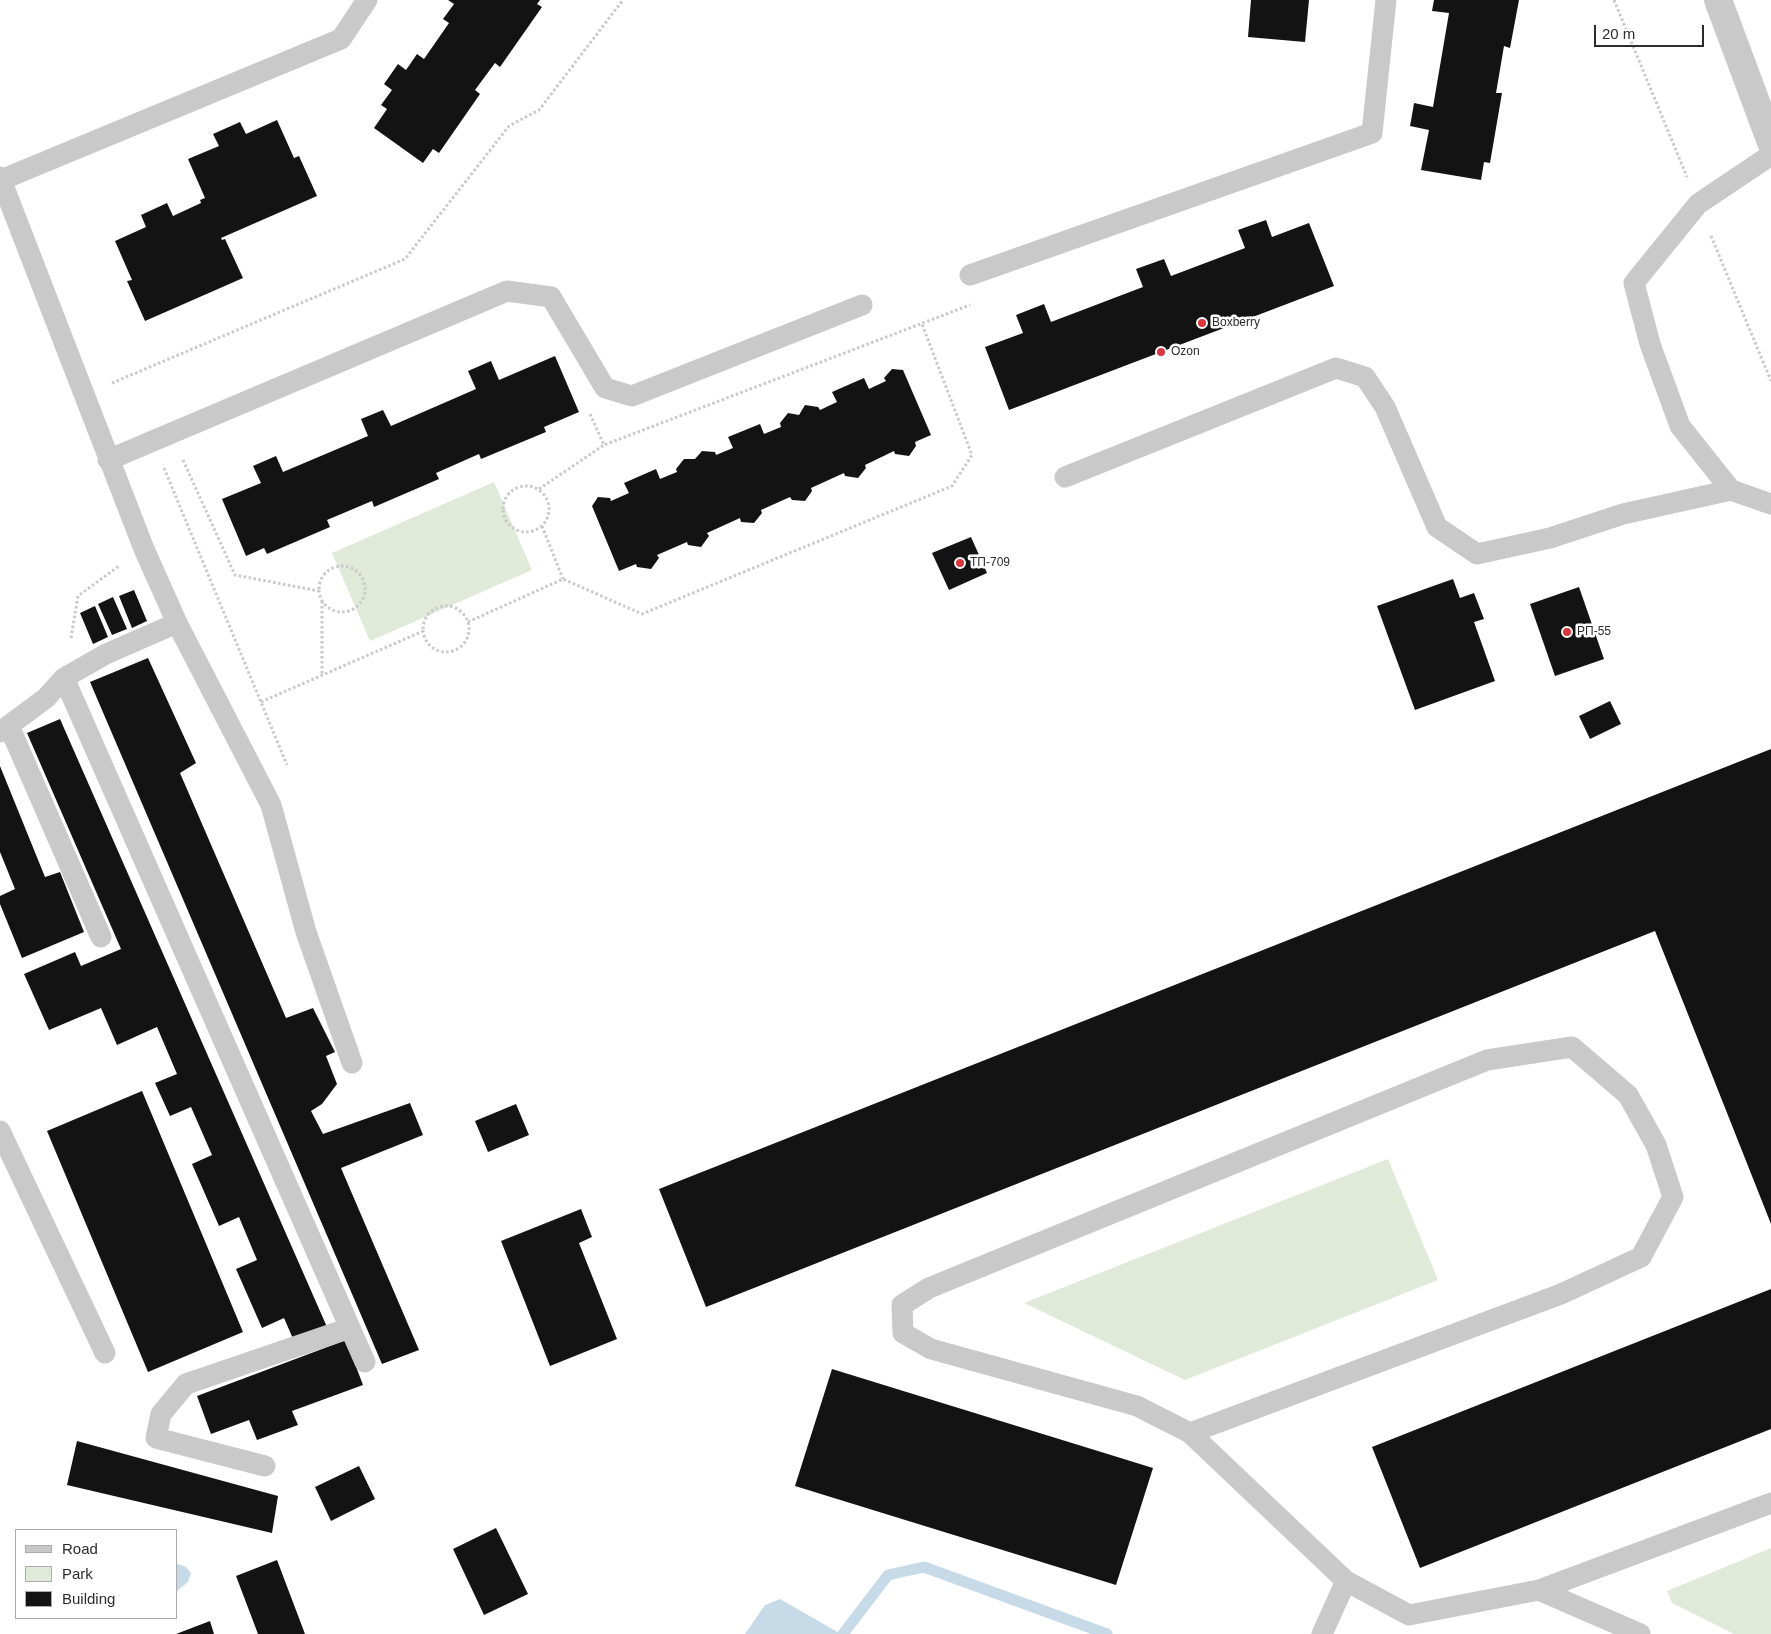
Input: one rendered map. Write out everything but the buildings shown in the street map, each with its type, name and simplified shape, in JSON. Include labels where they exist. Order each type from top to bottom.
[{"type":"street","points":[[1718,0],[1771,142]]},
{"type":"lane","points":[[352,1063],[306,932],[271,805],[177,623],[144,549],[1,179],[340,39],[367,0]]},
{"type":"lane","points":[[970,275],[1372,133],[1386,0]]},
{"type":"lane","points":[[1731,490],[1680,426],[1650,344],[1634,283],[1698,204],[1771,155]]},
{"type":"lane","points":[[108,460],[507,291],[551,297],[605,388],[632,396],[862,305]]},
{"type":"lane","points":[[1065,477],[1336,368],[1364,378],[1386,407],[1437,528],[1477,554],[1550,538],[1623,514],[1731,490],[1771,504]]},
{"type":"lane","points":[[101,937],[4,729],[46,698],[64,678],[106,654],[177,623]]},
{"type":"lane","points":[[64,678],[365,1362]]},
{"type":"lane","points":[[1190,1433],[1561,1294],[1641,1257],[1673,1197],[1656,1145],[1628,1095],[1572,1046],[1487,1060],[929,1288],[902,1305],[902,1333],[931,1349],[1138,1406],[1190,1433],[1346,1581],[1409,1616],[1539,1590],[1771,1503]]},
{"type":"lane","points":[[0,1131],[105,1353]]},
{"type":"lane","points":[[265,1466],[156,1438],[161,1414],[186,1384],[350,1328]]},
{"type":"lane","points":[[1322,1634],[1346,1581]]},
{"type":"lane","points":[[1539,1590],[1640,1634]]},
{"type":"path","points":[[84,396],[406,259],[509,126],[539,110],[623,0]]},
{"type":"path","points":[[542,526],[563,579],[642,614],[952,486],[972,454],[922,324]]},
{"type":"path","points":[[539,490],[604,445]]},
{"type":"path","points":[[180,455],[234,575],[319,591]]},
{"type":"path","points":[[161,463],[296,789],[271,805]]},
{"type":"path","points":[[519,486],[530,486],[539,490],[546,497],[549,507],[548,517],[542,526],[533,531],[522,532],[513,528],[506,520],[503,511],[504,500],[510,492],[519,486]]},
{"type":"path","points":[[64,678],[78,596],[144,549]]},
{"type":"path","points":[[322,601],[329,608],[338,612],[349,612],[358,607],[364,598],[365,587],[362,578],[355,570],[345,566],[335,567],[326,572],[320,581],[319,591],[322,601],[322,675]]},
{"type":"path","points":[[468,622],[563,579]]},
{"type":"path","points":[[439,606],[450,606],[460,610],[468,622],[468,637],[462,646],[453,651],[443,652],[433,648],[426,640],[423,631],[425,620],[439,606]]},
{"type":"path","points":[[261,702],[423,631]]},
{"type":"green space","points":[[494,482],[532,570],[370,641],[332,553]]},
{"type":"green space","points":[[1388,1159],[1438,1280],[1185,1380],[1024,1303]]},
{"type":"green space","points":[[1771,1548],[1771,1634],[1734,1634],[1672,1603],[1667,1591]]},
{"type":"water","points":[[178,1564],[186,1567],[191,1573],[188,1582],[178,1590]]},
{"type":"water","points":[[780,1599],[841,1634],[745,1634],[765,1605]]},
{"type":"waterway","points":[[843,1634],[888,1575],[924,1567],[1107,1634]]},
{"type":"place","name":"Boxberry","points":[[1202,323]]},
{"type":"place","name":"Ozon","points":[[1161,352]]},
{"type":"place","name":"ТП-709","points":[[960,563]]},
{"type":"place","name":"РП-55","points":[[1567,632]]}]
